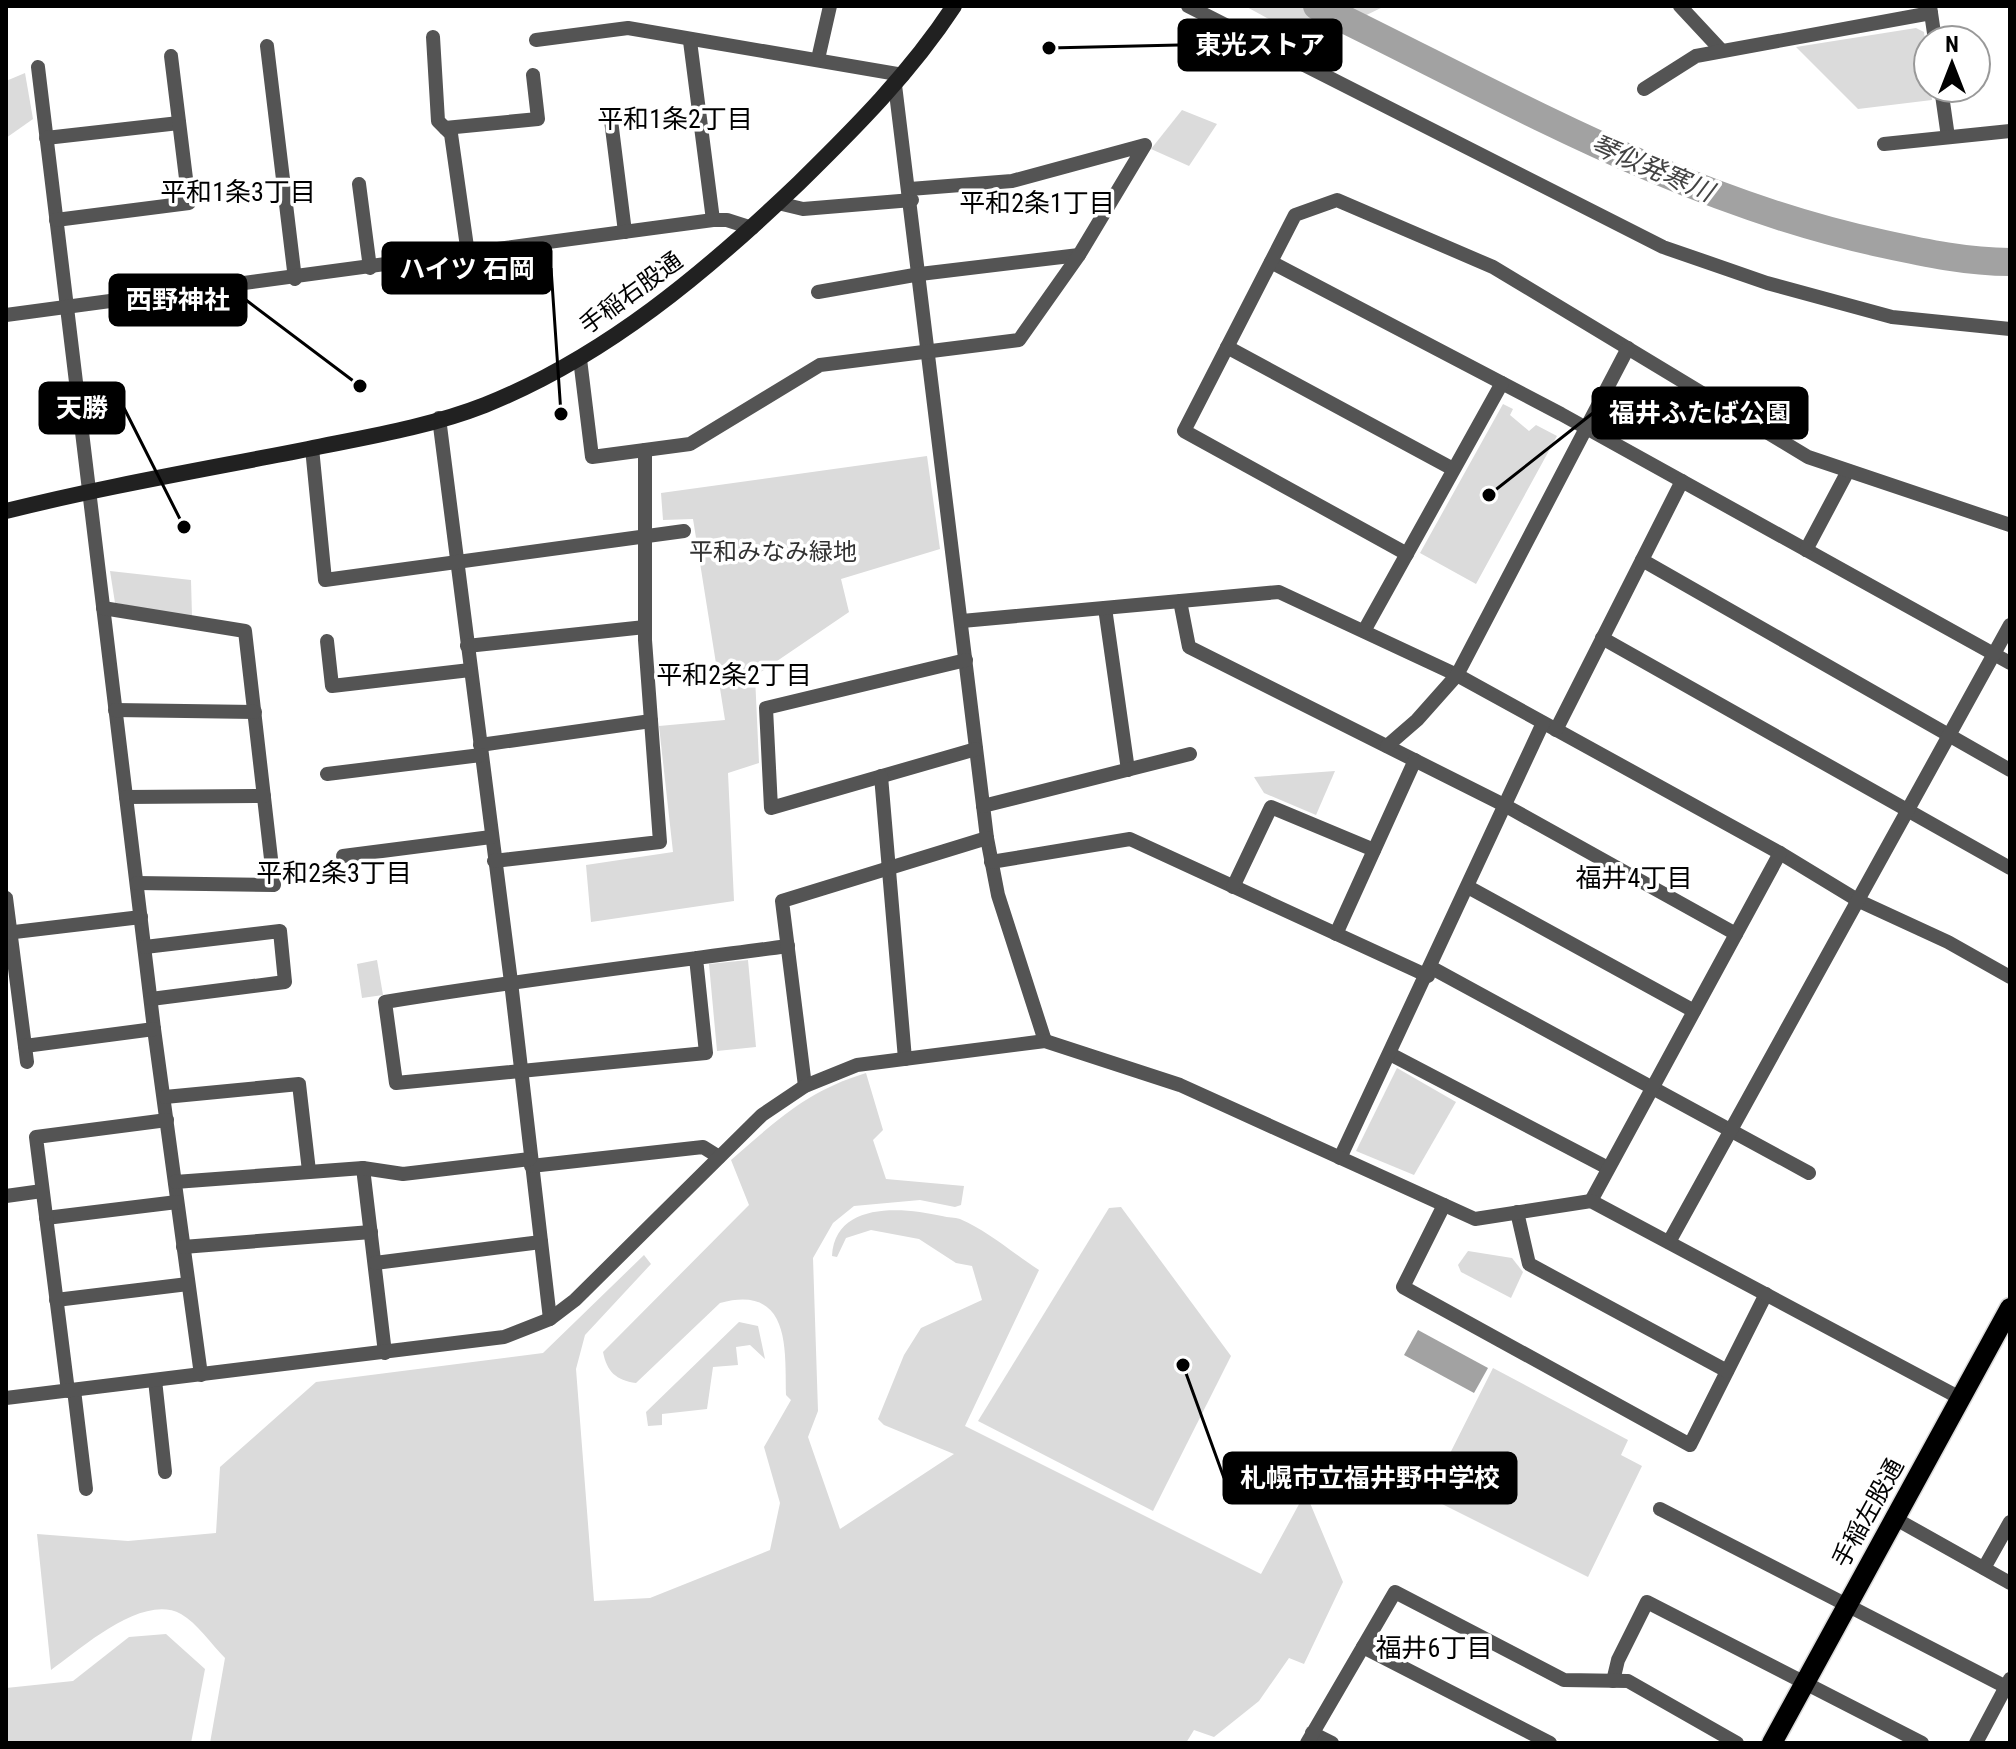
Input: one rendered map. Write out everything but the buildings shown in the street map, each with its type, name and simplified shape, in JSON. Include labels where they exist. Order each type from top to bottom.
[{"type":"main road","name":"手稲左股通","points":[[1772,1743],[2010,1308]]},
{"type":"street","points":[[818,59],[830,6]]},
{"type":"street","name":"手稲右股通","points":[[6,511],[88,490],[312,448],[439,418],[484,405],[580,359],[639,320],[752,228],[878,107],[954,6]]},
{"type":"street","points":[[1188,6],[1663,247],[1767,283],[1892,317],[2010,329]]},
{"type":"street","points":[[1680,6],[1721,50]]},
{"type":"street","points":[[1644,89],[1696,56],[1930,9]]},
{"type":"street","points":[[536,40],[628,28],[690,41],[818,59],[899,80],[987,838],[998,895],[1045,1041]]},
{"type":"street","points":[[433,37],[438,121],[451,134],[468,254]]},
{"type":"street","points":[[690,41],[713,220]]},
{"type":"street","points":[[267,46],[295,279]]},
{"type":"street","points":[[56,220],[189,203],[171,56]]},
{"type":"street","points":[[38,67],[154,1029],[201,1375]]},
{"type":"street","points":[[445,128],[538,119],[533,75]]},
{"type":"street","points":[[1943,104],[1948,137]]},
{"type":"street","points":[[611,120],[625,232]]},
{"type":"street","points":[[46,138],[179,123]]},
{"type":"street","points":[[1884,144],[2010,131]]},
{"type":"street","points":[[580,359],[592,457],[690,444],[820,365],[1019,340],[1079,255],[1145,145],[1012,181],[803,209],[778,203]]},
{"type":"street","points":[[359,184],[370,268]]},
{"type":"street","points":[[1407,554],[1184,431],[1295,215],[1337,200],[1493,267],[1808,457],[2010,525]]},
{"type":"street","points":[[6,315],[295,279],[713,220],[727,220],[752,228]]},
{"type":"street","points":[[818,292],[920,274],[1079,255]]},
{"type":"street","points":[[1271,262],[1588,429],[2010,663]]},
{"type":"street","points":[[1227,347],[1453,469]]},
{"type":"street","points":[[1387,746],[1417,720],[1457,675],[1628,348]]},
{"type":"street","points":[[1364,631],[1502,383]]},
{"type":"street","points":[[439,418],[511,982],[550,1319]]},
{"type":"street","points":[[312,448],[325,580],[684,531]]},
{"type":"street","points":[[494,861],[660,842],[645,627],[645,450]]},
{"type":"street","points":[[1806,550],[1848,471]]},
{"type":"street","points":[[1340,1158],[1506,806],[1602,638],[1682,481]]},
{"type":"street","points":[[1642,560],[2010,770]]},
{"type":"street","points":[[962,621],[1279,592],[1457,675],[1780,853],[1859,901],[1948,942],[2010,977]]},
{"type":"street","points":[[1180,601],[1189,647],[1506,806],[1736,934]]},
{"type":"street","points":[[103,608],[245,631],[274,885],[137,883]]},
{"type":"street","points":[[1105,608],[1128,770]]},
{"type":"street","points":[[1669,1242],[2010,625]]},
{"type":"street","points":[[467,646],[645,627]]},
{"type":"street","points":[[1602,638],[1907,813],[2010,868]]},
{"type":"street","points":[[327,641],[332,686],[470,670]]},
{"type":"street","points":[[966,660],[766,708],[771,808],[976,749]]},
{"type":"street","points":[[115,710],[255,712]]},
{"type":"street","points":[[327,774],[651,721]]},
{"type":"street","points":[[983,806],[1190,754]]},
{"type":"street","points":[[1336,934],[1415,760]]},
{"type":"street","points":[[881,776],[905,1059]]},
{"type":"street","points":[[126,797],[264,796]]},
{"type":"street","points":[[1233,887],[1271,807],[1374,850]]},
{"type":"street","points":[[343,856],[491,837]]},
{"type":"street","points":[[805,1086],[782,901],[987,838]]},
{"type":"street","points":[[991,862],[1130,839],[1336,934],[1430,972],[1809,1173]]},
{"type":"street","points":[[1591,1201],[1780,853]]},
{"type":"street","points":[[1468,887],[1694,1011]]},
{"type":"street","points":[[6,898],[8,933],[27,1062]]},
{"type":"street","points":[[8,933],[141,917]]},
{"type":"street","points":[[145,947],[280,931],[285,982],[151,999]]},
{"type":"street","points":[[696,958],[706,1053],[396,1083],[385,1002],[511,982],[788,946]]},
{"type":"street","points":[[25,1046],[154,1029]]},
{"type":"street","points":[[6,1398],[504,1337],[550,1319],[762,1115],[805,1086],[857,1065],[1045,1041],[1180,1085],[1475,1219],[1591,1201],[1960,1398]]},
{"type":"street","points":[[1390,1054],[1608,1168]]},
{"type":"street","points":[[165,1097],[299,1084],[309,1171]]},
{"type":"street","points":[[86,1489],[56,1300],[36,1137],[167,1120]]},
{"type":"street","points":[[175,1182],[363,1168],[403,1174],[703,1147],[719,1157]]},
{"type":"street","points":[[363,1168],[385,1353]]},
{"type":"street","points":[[6,1196],[42,1191]]},
{"type":"street","points":[[46,1218],[177,1202]]},
{"type":"street","points":[[1444,1205],[1403,1287],[1690,1445],[1766,1294]]},
{"type":"street","points":[[1517,1212],[1529,1264],[1727,1371]]},
{"type":"street","points":[[183,1247],[371,1232]]},
{"type":"street","points":[[375,1263],[541,1242]]},
{"type":"street","points":[[56,1300],[188,1284]]},
{"type":"street","points":[[155,1380],[165,1472]]},
{"type":"street","points":[[1660,1509],[2009,1685],[1976,1743]]},
{"type":"street","points":[[1894,1518],[2010,1583]]},
{"type":"street","points":[[1984,1568],[2010,1522]]},
{"type":"street","points":[[1332,1743],[1310,1738],[1395,1592],[1564,1680],[1628,1681],[1737,1743]]},
{"type":"street","points":[[1613,1681],[1618,1660],[1647,1602],[1805,1680],[1922,1743]]},
{"type":"street","points":[[1363,1647],[1550,1743]]},
{"type":"green space","points":[[1245,6],[1385,6],[1311,42]]},
{"type":"green space","points":[[1912,29],[1912,102],[1858,109],[1796,47]]},
{"type":"green space","points":[[25,73],[33,119],[6,138],[6,81]]},
{"type":"green space","points":[[1182,110],[1217,124],[1189,166],[1151,149]]},
{"type":"green space","points":[[1503,404],[1513,409],[1510,415],[1529,431],[1536,425],[1557,436],[1476,584],[1420,553]]},
{"type":"green space","name":"平和みなみ緑地","points":[[927,456],[940,549],[841,579],[849,612],[755,676],[759,763],[728,773],[734,901],[591,922],[586,865],[673,852],[659,726],[725,720],[693,519],[663,520],[661,493]]},
{"type":"green space","points":[[110,571],[191,580],[192,617],[115,603]]},
{"type":"green space","points":[[1335,771],[1316,815],[1264,793],[1254,777]]},
{"type":"green space","points":[[377,960],[383,995],[362,998],[357,964]]},
{"type":"green space","points":[[748,960],[756,1047],[717,1051],[709,964]]},
{"type":"green space","points":[[1397,1068],[1456,1102],[1414,1175],[1356,1151]]},
{"type":"green space","points":[[866,1073],[883,1130],[873,1140],[886,1179],[964,1186],[961,1205],[955,1207],[920,1200],[854,1206],[833,1223],[813,1258],[818,1411],[808,1437],[840,1529],[954,1454],[884,1425],[878,1419],[904,1355],[921,1328],[982,1300],[972,1266],[956,1263],[919,1239],[871,1230],[846,1238],[837,1257],[832,1256],[836,1238],[845,1225],[874,1212],[909,1211],[960,1219],[991,1236],[1039,1270],[965,1426],[1261,1574],[1304,1495],[1310,1503],[1343,1582],[1304,1664],[1289,1658],[1259,1701],[1214,1737],[1194,1730],[1186,1743],[210,1743],[225,1658],[187,1618],[165,1610],[148,1611],[113,1626],[51,1670],[37,1534],[128,1541],[216,1533],[220,1467],[316,1382],[543,1353],[644,1255],[651,1264],[585,1335],[576,1369],[594,1601],[650,1598],[770,1550],[780,1503],[764,1447],[791,1400],[786,1395],[783,1341],[772,1312],[760,1303],[743,1300],[720,1303],[636,1383],[614,1374],[603,1352],[749,1205],[731,1160],[809,1098]]},
{"type":"green space","points":[[1121,1207],[1231,1356],[1153,1511],[978,1421],[1109,1208]]},
{"type":"green space","points":[[1468,1251],[1512,1258],[1523,1272],[1511,1298],[1461,1272],[1458,1265]]},
{"type":"green space","points":[[739,1322],[758,1326],[765,1359],[750,1345],[736,1347],[738,1365],[713,1367],[707,1409],[662,1414],[662,1425],[648,1426],[646,1412]]},
{"type":"green space","points":[[1493,1368],[1628,1440],[1621,1455],[1642,1466],[1588,1577],[1428,1497]]},
{"type":"green space","points":[[166,1634],[205,1669],[191,1743],[6,1743],[6,1688],[73,1681],[129,1637]]},
{"type":"shaded area","points":[[1418,1330],[1488,1368],[1474,1393],[1404,1355]]},
{"type":"waterway","name":"琴似発寒川","points":[[1317,6],[1594,143],[1736,201],[1809,225],[1884,244],[1962,259],[2010,262]]},
{"type":"place","name":"東光ストア","points":[[1049,48]]},
{"type":"place","name":"西野神社","points":[[360,386]]},
{"type":"place","name":"ハイツ 石岡","points":[[561,414]]},
{"type":"place","name":"福井ふたば公園","points":[[1489,495]]},
{"type":"place","name":"天勝","points":[[184,527]]},
{"type":"place","name":"札幌市立福井野中学校","points":[[1183,1365]]},
{"type":"district","name":"平和1条2丁目","points":[[675,119]]},
{"type":"district","name":"平和1条3丁目","points":[[238,192]]},
{"type":"district","name":"平和2条1丁目","points":[[1037,203]]},
{"type":"district","name":"平和2条2丁目","points":[[734,675]]},
{"type":"district","name":"平和2条3丁目","points":[[334,873]]},
{"type":"district","name":"福井4丁目","points":[[1634,878]]},
{"type":"district","name":"福井6丁目","points":[[1434,1648]]}]
